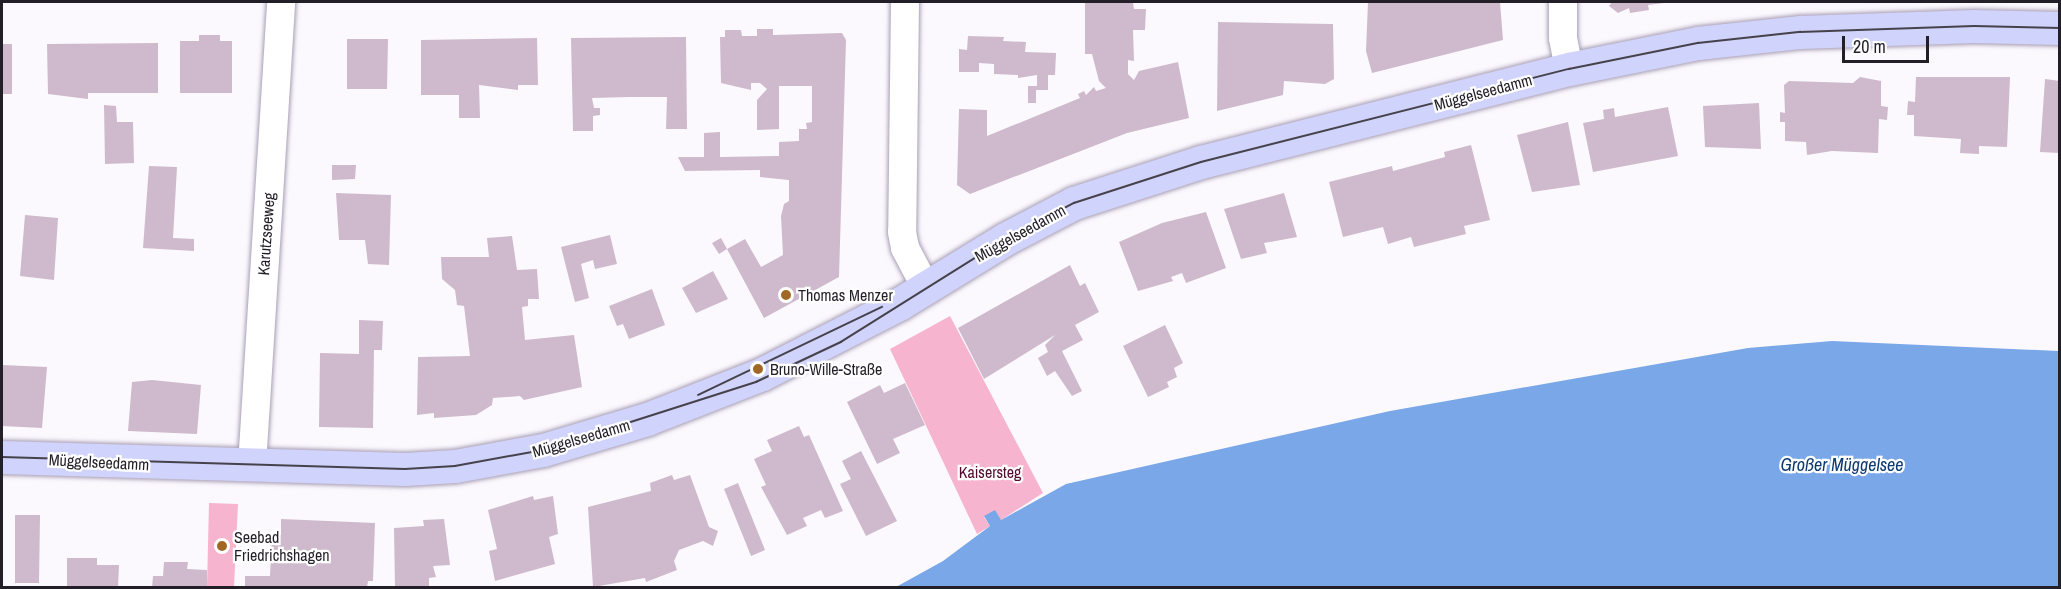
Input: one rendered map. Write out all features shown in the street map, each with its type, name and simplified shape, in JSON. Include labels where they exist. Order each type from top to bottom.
[{"type":"main road","name":"Müggelseedamm","points":[[2,457],[405,469],[455,466],[543,450],[647,419],[762,374],[926,288],[1005,239],[1074,203],[1135,182],[1569,69],[1698,43],[1800,32],[1974,26],[2060,28]]},
{"type":"street","name":"Karutzseeweg","points":[[252,466],[281,2]]},
{"type":"street","points":[[905,2],[902,232],[904,248],[926,288]]},
{"type":"street","points":[[1563,2],[1563,38],[1569,69]]},
{"type":"green space","name":"Kaisersteg","points":[[950,316],[1043,493],[1001,520],[984,517],[990,526],[977,534],[890,349]]},
{"type":"green space","name":"Seebad Friedrichshagen","points":[[209,503],[238,504],[234,587],[207,588]]},
{"type":"water","name":"Großer Müggelsee","points":[[1832,341],[2059,351],[2059,587],[896,587],[943,561],[990,526],[984,516],[995,510],[1001,520],[1066,484],[1390,411],[1748,348]]},
{"type":"building","points":[[1085,2],[1126,2],[1133,3],[1134,9],[1146,9],[1145,30],[1133,30],[1134,61],[1128,60],[1128,74],[1134,80],[1139,71],[1178,62],[1189,118],[1127,133],[970,194],[957,185],[959,109],[987,110],[987,136],[1080,98],[1078,94],[1084,91],[1086,95],[1094,87],[1096,91],[1106,88],[1099,81],[1092,54],[1085,54]]},
{"type":"building","points":[[1368,2],[1500,2],[1503,40],[1372,73],[1366,51]]},
{"type":"building","points":[[1612,2],[1664,3],[1648,5],[1649,10],[1630,13],[1629,8],[1618,13],[1609,6]]},
{"type":"building","points":[[1218,22],[1333,24],[1334,79],[1325,84],[1284,81],[1283,95],[1217,111]]},
{"type":"building","points":[[757,29],[773,29],[773,35],[842,33],[846,40],[839,277],[764,318],[727,249],[745,239],[761,267],[783,255],[781,216],[784,204],[789,201],[789,180],[760,177],[760,170],[685,171],[678,157],[704,157],[704,133],[720,132],[720,157],[779,156],[779,142],[799,141],[799,129],[807,129],[806,123],[812,122],[812,86],[779,86],[779,129],[757,130],[757,100],[767,89],[760,83],[751,83],[751,90],[721,83],[720,37],[725,37],[725,30],[741,30],[742,36],[757,36]]},
{"type":"building","points":[[199,35],[220,35],[220,41],[232,41],[232,93],[180,93],[180,41],[199,41]]},
{"type":"building","points":[[968,36],[1004,37],[1003,41],[1026,42],[1025,52],[1056,53],[1055,75],[1048,75],[1048,90],[1036,90],[1036,103],[1028,103],[1028,86],[1037,86],[1037,75],[1018,78],[1018,75],[994,74],[994,64],[979,63],[979,72],[959,72],[959,49],[967,50]]},
{"type":"building","points":[[686,37],[687,129],[666,129],[667,97],[629,97],[592,98],[594,108],[600,108],[600,115],[593,116],[593,131],[573,131],[571,38]]},
{"type":"building","points":[[537,38],[538,85],[518,85],[518,90],[479,85],[480,118],[459,118],[459,95],[421,95],[421,40]]},
{"type":"building","points":[[347,39],[388,39],[387,89],[347,89]]},
{"type":"building","points":[[158,43],[158,93],[88,93],[88,99],[48,94],[47,44]]},
{"type":"building","points":[[2,44],[12,44],[12,94],[2,94]]},
{"type":"building","points":[[1860,77],[1881,81],[1881,106],[1888,107],[1887,120],[1879,119],[1878,153],[1832,151],[1807,155],[1806,142],[1785,141],[1785,122],[1780,122],[1780,112],[1785,113],[1784,85],[1789,81],[1853,83]]},
{"type":"building","points":[[1916,77],[2010,77],[2007,147],[1979,146],[1979,154],[1960,153],[1961,139],[1914,136],[1914,115],[1907,115],[1908,101],[1915,102]]},
{"type":"building","points":[[2045,79],[2060,81],[2060,153],[2040,152]]},
{"type":"building","points":[[1759,103],[1761,149],[1705,147],[1703,106]]},
{"type":"building","points":[[104,105],[116,106],[117,122],[133,122],[134,163],[105,164]]},
{"type":"building","points":[[1668,107],[1678,156],[1593,172],[1583,123],[1604,119],[1603,110],[1614,108],[1615,117]]},
{"type":"building","points":[[1568,122],[1580,185],[1532,192],[1517,135]]},
{"type":"building","points":[[1471,145],[1490,220],[1464,226],[1466,234],[1414,247],[1411,237],[1388,244],[1383,227],[1343,237],[1329,182],[1392,166],[1393,171],[1445,157],[1444,152]]},
{"type":"building","points":[[332,165],[356,165],[355,179],[332,180]]},
{"type":"building","points":[[149,166],[177,167],[173,238],[194,239],[194,251],[143,248]]},
{"type":"building","points":[[336,193],[391,195],[389,265],[368,264],[365,240],[339,240]]},
{"type":"building","points":[[1284,193],[1297,237],[1264,243],[1267,253],[1241,259],[1224,209]]},
{"type":"building","points":[[1206,212],[1226,268],[1186,283],[1182,273],[1171,277],[1173,281],[1138,291],[1119,242],[1162,223]]},
{"type":"building","points":[[25,215],[58,218],[54,280],[20,276]]},
{"type":"building","points":[[610,235],[617,264],[595,269],[593,260],[581,264],[589,298],[575,302],[561,247]]},
{"type":"building","points":[[512,236],[517,270],[537,269],[539,299],[528,299],[528,306],[522,307],[525,340],[574,335],[582,387],[524,400],[520,396],[493,398],[492,405],[476,415],[434,418],[434,413],[417,415],[418,357],[470,356],[464,306],[457,305],[455,290],[442,279],[441,257],[489,257],[487,238]]},
{"type":"building","points":[[721,238],[727,249],[719,254],[712,243]]},
{"type":"building","points":[[1070,265],[1080,286],[1085,283],[1099,312],[1075,325],[1083,340],[1062,351],[1082,391],[1072,396],[1055,371],[1047,376],[1038,358],[1048,352],[1045,345],[1055,335],[984,379],[958,328]]},
{"type":"building","points":[[713,271],[728,299],[696,313],[682,288]]},
{"type":"building","points":[[652,289],[665,325],[629,339],[623,324],[617,326],[609,306]]},
{"type":"building","points":[[359,320],[383,321],[382,350],[374,350],[373,428],[319,427],[320,353],[359,354]]},
{"type":"building","points":[[1165,325],[1183,363],[1174,368],[1177,377],[1167,382],[1169,387],[1148,397],[1123,346]]},
{"type":"building","points":[[2,365],[47,367],[42,428],[2,426]]},
{"type":"building","points":[[152,380],[201,385],[197,434],[128,431],[132,382]]},
{"type":"building","points":[[905,383],[925,425],[893,439],[900,453],[877,464],[847,402],[880,385],[884,393]]},
{"type":"building","points":[[799,426],[804,437],[809,435],[843,511],[825,518],[821,510],[803,518],[807,526],[787,535],[761,487],[766,485],[754,459],[772,451],[767,440]]},
{"type":"building","points":[[861,451],[897,521],[866,536],[840,484],[851,479],[842,461]]},
{"type":"building","points":[[672,475],[674,480],[690,475],[709,527],[718,531],[713,546],[703,541],[679,550],[674,561],[677,570],[646,582],[645,578],[593,587],[588,507],[651,491],[650,483]]},
{"type":"building","points":[[738,483],[765,550],[751,556],[724,489]]},
{"type":"building","points":[[533,496],[534,500],[553,496],[558,534],[549,537],[555,564],[495,581],[489,551],[497,549],[488,510]]},
{"type":"building","points":[[15,515],[40,515],[39,583],[15,583]]},
{"type":"building","points":[[281,519],[375,523],[373,581],[368,581],[367,588],[245,588],[245,576],[270,576],[272,535],[281,535]]},
{"type":"building","points":[[444,519],[450,565],[433,566],[436,577],[429,578],[429,588],[395,588],[394,528],[424,526],[423,520]]},
{"type":"building","points":[[67,558],[97,558],[97,565],[119,565],[118,588],[67,588]]},
{"type":"building","points":[[164,562],[188,562],[187,569],[207,570],[207,588],[152,588],[153,576],[163,576]]},
{"type":"tram line","points":[[2,457],[405,469],[455,466],[543,450],[756,382],[841,342],[1005,239],[1074,203],[1201,162],[1569,69],[1698,43],[1800,32],[1974,26],[2060,28]]},
{"type":"tram line","points":[[698,395],[882,307]]},
{"type":"place","name":"Thomas Menzer","points":[[786,295]]},
{"type":"place","name":"Bruno-Wille-Straße","points":[[758,369]]},
{"type":"place","name":"Seebad Friedrichshagen","points":[[222,546]]}]
